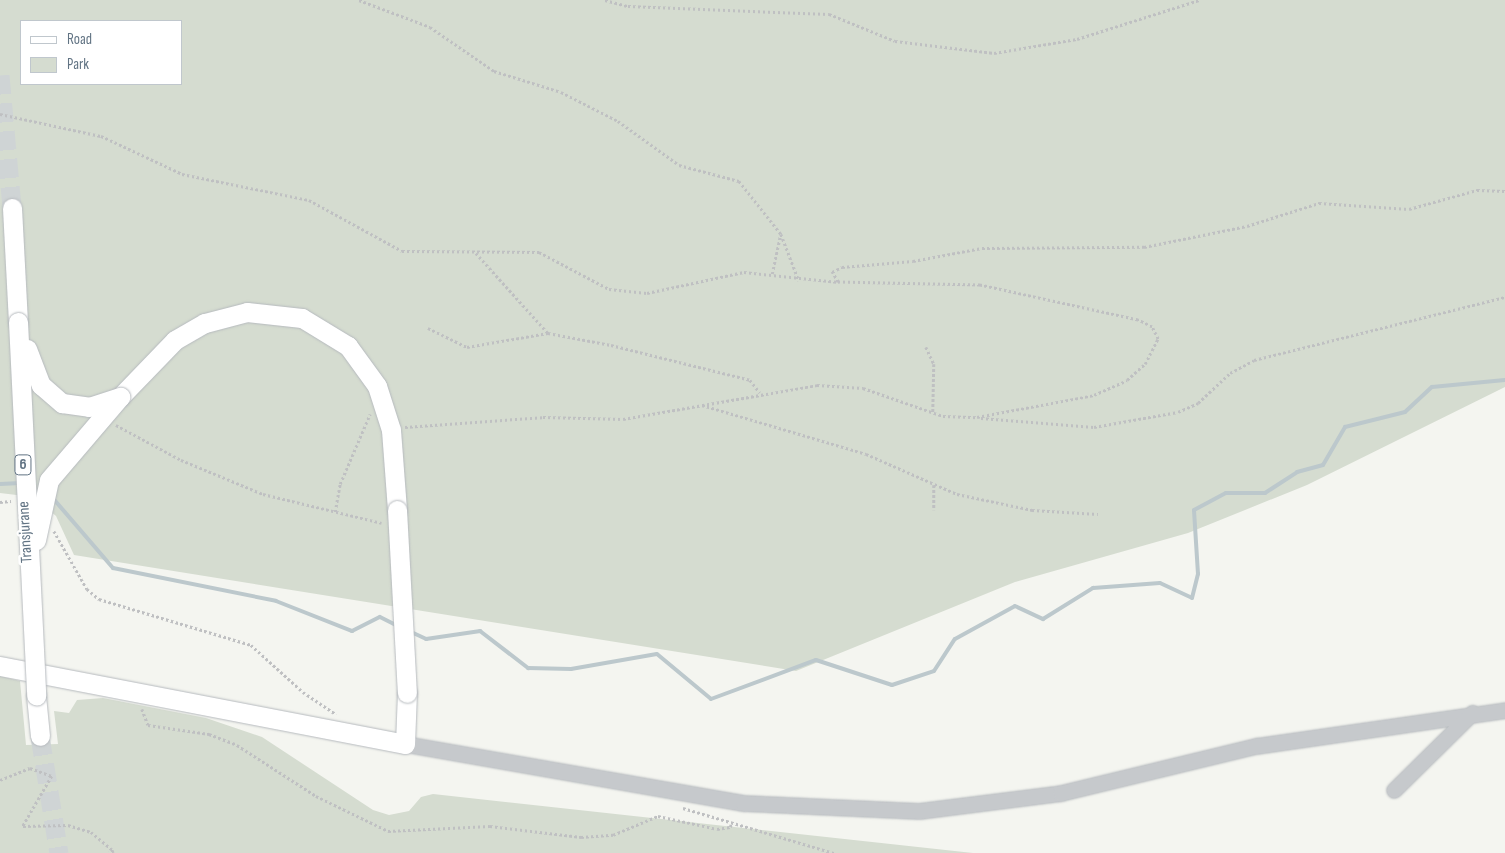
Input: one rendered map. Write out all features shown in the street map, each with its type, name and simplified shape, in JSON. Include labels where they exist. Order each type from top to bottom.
[{"type":"main road","name":"Transjurane","points":[[12,208],[30,608],[39,731]]},
{"type":"main road","points":[[0,666],[405,744],[406,692],[389,421],[361,360],[339,339],[312,323],[258,312],[205,323],[176,340],[120,397],[46,485],[38,515],[30,608]]},
{"type":"main road","points":[[18,322],[35,375],[52,397],[83,407],[120,397]]},
{"type":"street","points":[[405,744],[744,803],[911,811],[1053,795],[1256,746],[1472,713],[1505,710]]},
{"type":"street","points":[[1394,790],[1472,713]]},
{"type":"path","points":[[359,0],[430,27],[494,71],[561,92],[610,117],[679,165],[740,181],[781,234],[799,280]]},
{"type":"path","points":[[605,0],[628,6],[829,14],[895,41],[994,53],[1077,39],[1200,0]]},
{"type":"path","points":[[0,114],[108,138],[182,174],[304,198],[402,251],[539,252],[617,291],[658,292],[744,272],[799,280],[980,285],[1052,298],[1152,328],[1158,339],[1154,350],[1127,380],[1094,395],[976,417]]},
{"type":"path","points":[[838,282],[832,272],[842,266],[913,261],[957,250],[1144,247],[1247,226],[1319,202],[1409,209],[1477,190],[1505,191]]},
{"type":"path","points":[[772,275],[781,234]]},
{"type":"path","points":[[476,253],[548,333]]},
{"type":"path","points":[[335,512],[340,484],[364,420],[372,414],[389,421],[516,418],[623,419],[760,393],[848,386],[934,413],[1094,426],[1178,412],[1198,403],[1230,372],[1254,360],[1505,297]]},
{"type":"path","points":[[428,328],[467,347],[548,333],[750,380],[760,393]]},
{"type":"path","points":[[926,347],[934,364],[934,413]]},
{"type":"path","points":[[700,405],[866,454],[934,485],[1020,508],[1098,514]]},
{"type":"path","points":[[110,421],[181,460],[263,494],[335,512],[394,517]]},
{"type":"path","points":[[934,485],[934,510]]},
{"type":"path","points":[[0,502],[19,503]]},
{"type":"path","points":[[52,529],[87,589],[99,599],[251,645],[303,692],[339,716]]},
{"type":"path","points":[[139,703],[148,725],[209,734],[237,745],[316,796],[388,831],[490,826],[580,837],[613,835],[658,816],[717,829],[730,827],[732,822],[834,853]]},
{"type":"path","points":[[0,780],[30,768],[52,776],[23,826],[68,825],[91,832],[114,851],[109,853]]},
{"type":"green space","points":[[0,0],[1505,0],[1505,387],[1307,485],[1188,533],[1015,582],[796,671],[74,555],[56,516],[33,497],[0,493]]},
{"type":"green space","points":[[0,676],[20,681],[26,745],[58,744],[54,711],[69,713],[77,700],[103,698],[206,718],[262,737],[373,810],[389,815],[409,811],[421,797],[433,794],[973,853],[0,853]]},
{"type":"waterway","points":[[409,631],[426,639],[480,631],[528,668],[571,669],[657,654],[711,699],[816,660],[892,685],[934,671],[955,639],[1015,606],[1043,619],[1093,588],[1160,583],[1192,598],[1198,574],[1194,510],[1226,493],[1265,493],[1297,472],[1323,465],[1345,427],[1405,412],[1432,387],[1505,380]]},
{"type":"waterway","points":[[0,484],[21,483]]},
{"type":"waterway","points":[[51,496],[113,568],[276,601],[352,631],[380,617],[398,626]]},
{"type":"tunnel","points":[[0,75],[12,208]]},
{"type":"tunnel","points":[[40,736],[59,853]]}]
